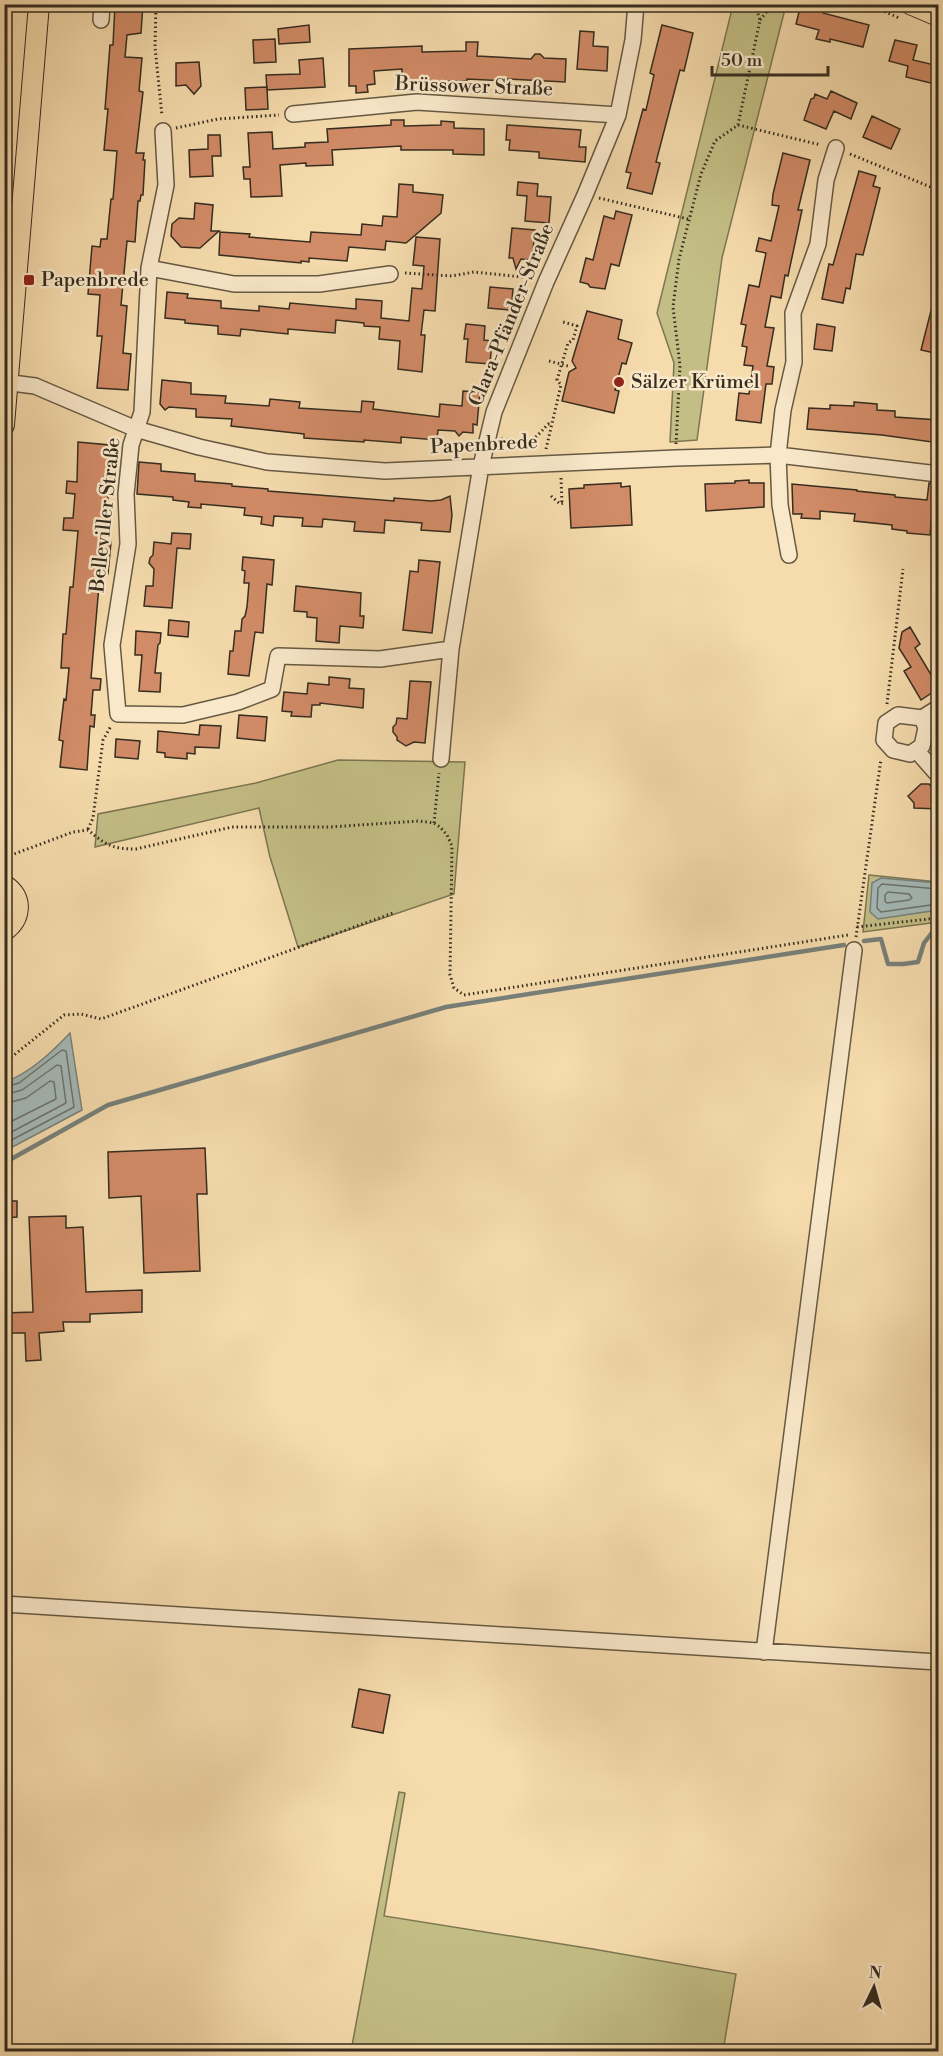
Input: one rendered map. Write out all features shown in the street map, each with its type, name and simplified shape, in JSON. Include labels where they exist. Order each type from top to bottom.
[{"type":"main road","points":[[4,425],[39,4]]},
{"type":"main road","points":[[910,4],[939,16]]},
{"type":"main road","points":[[4,885],[17,897],[19,910],[15,922],[4,931]]},
{"type":"street","points":[[101,20],[102,4]]},
{"type":"street","name":"Clara-Pfänder-Straße","points":[[441,759],[451,649],[481,466],[494,412],[546,282],[618,115],[633,40],[636,4]]},
{"type":"street","name":"Brüssower Straße","points":[[293,114],[417,102],[618,115]]},
{"type":"street","name":"Belleviller Straße","points":[[163,131],[166,185],[149,268],[142,412],[131,444],[126,494],[128,544],[112,645],[118,714],[183,715],[238,702],[272,689],[278,656],[380,659],[451,649]]},
{"type":"street","points":[[789,555],[780,506],[778,455],[783,410],[794,362],[793,313],[818,244],[826,180],[836,148]]},
{"type":"street","points":[[149,268],[234,284],[319,284],[390,274]]},
{"type":"street","name":"Papenbrede","points":[[6,382],[35,386],[136,429],[199,447],[267,462],[385,471],[778,455],[939,474]]},
{"type":"street","points":[[921,718],[926,728],[922,746],[916,750],[909,754],[893,750],[884,740],[886,723],[898,715],[921,718],[939,708]]},
{"type":"street","points":[[916,750],[939,775]]},
{"type":"street","points":[[764,1652],[854,950]]},
{"type":"street","points":[[4,1604],[939,1662]]},
{"type":"path","points":[[156,4],[155,47],[163,131],[218,119],[293,114]]},
{"type":"path","points":[[755,4],[760,20]]},
{"type":"path","points":[[676,444],[680,366],[673,307],[679,260],[701,174],[715,141],[738,125],[760,20],[772,4]]},
{"type":"path","points":[[585,195],[688,219]]},
{"type":"path","points":[[390,274],[412,272],[452,276],[474,272],[525,276],[546,282]]},
{"type":"path","points":[[546,449],[561,385],[557,380],[568,343],[573,340],[577,326],[563,322]]},
{"type":"path","points":[[549,361],[568,366]]},
{"type":"path","points":[[488,436],[520,442],[530,441],[535,439],[548,424],[552,424]]},
{"type":"path","points":[[551,496],[563,503],[561,476]]},
{"type":"path","points":[[886,723],[903,569]]},
{"type":"path","points":[[88,830],[93,818],[102,740]]},
{"type":"path","points":[[854,950],[884,740]]},
{"type":"path","points":[[434,824],[441,759]]},
{"type":"path","points":[[6,857],[73,832],[88,830],[106,845],[119,849],[136,849],[232,827],[330,827],[419,821],[434,824],[447,835],[452,846],[450,975],[454,988],[464,995],[856,934]]},
{"type":"path","points":[[4,1063],[64,1015],[81,1014],[101,1018],[393,913]]},
{"type":"path","points":[[857,927],[939,918]]},
{"type":"shaded area","points":[[733,5],[786,5],[722,258],[697,440],[670,442],[674,363],[657,313]]},
{"type":"shaded area","points":[[338,760],[465,762],[454,894],[298,947],[270,857],[259,808],[95,847],[98,814],[256,783]]},
{"type":"shaded area","points":[[869,875],[938,882],[938,922],[863,932]]},
{"type":"shaded area","points":[[399,1792],[405,1793],[384,1916],[736,1974],[723,2051],[390,2052],[361,2046],[359,2051],[351,2051]]},
{"type":"water","points":[[881,878],[938,883],[938,910],[878,919],[870,912],[872,883]]},
{"type":"water","points":[[70,1033],[82,1110],[5,1151],[5,1082],[32,1068]]},
{"type":"building","points":[[115,4],[143,4],[141,33],[127,35],[125,57],[142,58],[139,91],[143,92],[136,153],[144,153],[143,160],[145,160],[143,195],[138,201],[135,242],[127,241],[121,305],[127,306],[123,353],[131,354],[128,390],[97,388],[102,336],[97,336],[100,295],[88,294],[92,246],[100,247],[101,239],[107,239],[111,199],[113,199],[117,151],[104,150],[108,109],[105,109],[110,45],[113,45]]},
{"type":"building","points":[[801,4],[824,8],[823,13],[869,25],[863,47],[830,39],[830,42],[816,39],[819,30],[796,24]]},
{"type":"building","points":[[309,25],[310,42],[279,44],[278,29]]},
{"type":"building","points":[[662,25],[693,33],[684,71],[680,70],[656,162],[660,163],[652,194],[627,188],[631,173],[626,172],[643,109],[646,110],[654,75],[650,73]]},
{"type":"building","points":[[580,31],[594,32],[593,46],[608,47],[607,71],[577,69]]},
{"type":"building","points":[[275,39],[276,62],[254,63],[253,40]]},
{"type":"building","points":[[895,40],[917,45],[913,60],[939,66],[939,85],[906,77],[908,66],[889,61]]},
{"type":"building","points":[[466,42],[478,42],[477,56],[531,59],[535,54],[540,54],[544,58],[566,59],[565,82],[467,79],[467,81],[402,82],[402,69],[374,71],[375,84],[367,85],[368,92],[356,93],[356,86],[349,86],[349,49],[422,46],[422,52],[466,51]]},
{"type":"building","points":[[323,58],[325,87],[267,90],[266,75],[300,74],[299,60]]},
{"type":"building","points":[[199,62],[201,86],[194,94],[186,85],[176,86],[176,63]]},
{"type":"building","points":[[267,87],[268,109],[246,110],[245,88]]},
{"type":"building","points":[[831,91],[857,103],[851,119],[834,111],[826,129],[804,120],[815,94],[827,99]]},
{"type":"building","points":[[872,116],[900,129],[891,149],[863,137]]},
{"type":"building","points":[[391,120],[404,120],[404,126],[441,125],[441,121],[454,122],[454,128],[484,129],[484,155],[453,154],[453,150],[401,150],[401,146],[332,150],[333,165],[306,166],[306,163],[280,165],[282,196],[251,197],[250,179],[244,179],[243,167],[250,167],[248,133],[272,132],[273,149],[305,147],[305,143],[328,142],[327,129],[391,125]]},
{"type":"building","points":[[507,125],[581,130],[579,147],[586,147],[585,162],[539,158],[539,152],[509,150],[510,140],[506,140]]},
{"type":"building","points":[[208,135],[220,135],[221,156],[212,156],[213,176],[190,177],[189,150],[208,149]]},
{"type":"building","points":[[783,153],[810,160],[798,210],[802,210],[788,276],[785,275],[781,298],[771,296],[765,327],[774,328],[767,366],[774,367],[772,384],[766,384],[761,423],[736,420],[739,393],[749,394],[753,366],[744,365],[747,347],[742,346],[746,325],[741,324],[749,285],[759,287],[766,253],[756,251],[759,238],[771,241],[779,206],[772,205],[773,194]]},
{"type":"building","points":[[859,171],[876,176],[873,186],[880,188],[863,255],[856,254],[850,289],[846,288],[843,303],[822,299],[829,264],[833,265]]},
{"type":"building","points":[[518,182],[538,184],[537,196],[551,197],[549,223],[525,221],[527,196],[517,195]]},
{"type":"building","points":[[399,184],[413,185],[413,192],[443,195],[441,213],[406,243],[386,241],[385,250],[349,247],[347,261],[309,258],[309,262],[301,261],[301,263],[219,255],[220,232],[310,242],[311,232],[361,235],[362,224],[382,226],[383,216],[397,217]]},
{"type":"building","points":[[195,203],[213,205],[211,231],[219,231],[200,248],[181,247],[171,236],[172,224],[179,218],[194,219]]},
{"type":"building","points":[[616,211],[632,215],[619,266],[611,264],[605,289],[590,287],[580,282],[586,258],[593,260],[604,216],[614,219]]},
{"type":"building","points":[[512,228],[535,230],[532,260],[521,259],[516,269],[513,258],[509,258]]},
{"type":"building","points":[[416,237],[440,239],[435,311],[424,310],[421,335],[425,335],[422,372],[398,369],[400,341],[379,339],[380,327],[364,326],[364,323],[336,320],[335,333],[288,329],[288,334],[241,329],[240,336],[218,334],[218,326],[185,323],[185,320],[165,318],[167,292],[188,294],[187,298],[221,301],[221,308],[259,311],[259,306],[289,309],[290,303],[356,309],[356,299],[382,301],[381,318],[409,321],[412,288],[422,289],[424,266],[413,265]]},
{"type":"building","points":[[490,287],[513,289],[511,310],[488,308]]},
{"type":"building","points":[[934,299],[939,299],[939,354],[921,350]]},
{"type":"building","name":"Sälzer Krümel","points":[[587,311],[622,320],[618,339],[632,343],[626,364],[622,363],[615,390],[619,391],[614,413],[562,401],[569,372],[576,368],[572,361]]},
{"type":"building","points":[[466,324],[485,326],[484,340],[492,341],[490,364],[466,362],[468,339],[464,339]]},
{"type":"building","points":[[817,324],[835,327],[832,351],[814,349]]},
{"type":"building","points":[[162,380],[191,383],[191,394],[226,396],[225,403],[269,406],[270,399],[300,402],[299,408],[361,412],[362,401],[374,402],[373,409],[439,417],[440,404],[462,406],[463,391],[480,392],[477,425],[473,424],[473,433],[463,432],[459,436],[455,431],[438,430],[437,440],[401,437],[401,443],[364,440],[364,442],[304,438],[304,434],[231,426],[232,419],[196,417],[196,409],[169,407],[165,410],[160,404]]},
{"type":"building","points":[[854,402],[877,404],[877,410],[895,411],[895,417],[939,420],[939,443],[882,435],[807,429],[809,408],[830,409],[830,405],[854,406]]},
{"type":"building","points":[[78,442],[110,445],[107,475],[110,475],[104,541],[111,542],[108,574],[100,574],[91,678],[101,679],[100,690],[93,690],[91,715],[95,715],[94,727],[90,726],[87,770],[60,767],[63,741],[59,740],[69,668],[61,668],[63,634],[66,634],[70,587],[73,587],[78,531],[63,530],[64,518],[73,518],[75,494],[66,493],[67,481],[77,482]]},
{"type":"building","points":[[139,462],[161,464],[161,471],[195,474],[195,481],[232,484],[232,486],[268,489],[268,491],[394,501],[394,498],[431,501],[450,496],[452,515],[450,532],[421,530],[422,523],[385,520],[384,533],[354,531],[355,522],[323,519],[322,527],[302,526],[303,518],[274,516],[273,526],[261,524],[262,517],[244,515],[245,508],[201,504],[201,508],[188,507],[189,502],[173,500],[173,497],[137,494]]},
{"type":"building","points":[[749,480],[749,483],[764,483],[764,507],[706,511],[705,484]]},
{"type":"building","points":[[621,483],[621,487],[630,486],[632,525],[571,528],[569,489],[584,488],[584,485]]},
{"type":"building","points":[[929,483],[939,484],[939,515],[932,515],[930,535],[907,533],[907,531],[892,529],[892,525],[854,521],[855,514],[820,511],[820,519],[801,518],[802,514],[793,514],[792,484],[927,500]]},
{"type":"building","points":[[172,533],[191,534],[190,549],[177,548],[172,608],[144,606],[146,586],[153,586],[154,569],[149,563],[153,555],[154,542],[171,544]]},
{"type":"building","points":[[243,557],[274,560],[272,585],[267,584],[263,633],[255,632],[249,676],[228,674],[235,631],[241,631],[242,619],[247,607],[249,583],[244,583]]},
{"type":"building","points":[[419,560],[440,562],[432,633],[403,630],[410,571],[418,572]]},
{"type":"building","points":[[296,586],[361,593],[360,616],[364,616],[363,628],[340,626],[339,643],[316,641],[317,618],[307,617],[307,612],[294,611]]},
{"type":"building","points":[[169,620],[189,622],[188,637],[168,635]]},
{"type":"building","points":[[910,627],[920,644],[915,648],[939,688],[921,700],[904,671],[911,667],[899,648],[902,632]]},
{"type":"building","points":[[136,631],[161,633],[155,673],[161,673],[160,692],[139,691],[142,655],[135,655]]},
{"type":"building","points":[[329,677],[350,679],[349,688],[364,689],[363,708],[320,703],[320,705],[312,705],[311,717],[291,716],[292,712],[282,711],[284,692],[307,694],[308,683],[329,685]]},
{"type":"building","points":[[410,681],[431,682],[425,743],[414,742],[406,746],[397,740],[393,727],[397,718],[407,719]]},
{"type":"building","points":[[239,715],[267,717],[265,741],[237,738]]},
{"type":"building","points":[[200,725],[221,726],[219,748],[195,747],[195,754],[187,753],[187,759],[165,757],[165,753],[157,752],[158,731],[199,735]]},
{"type":"building","points":[[116,739],[140,741],[138,759],[115,757]]},
{"type":"building","points":[[921,784],[929,784],[939,795],[939,809],[914,808],[914,803],[908,796]]},
{"type":"building","points":[[205,1148],[207,1194],[197,1194],[200,1271],[144,1273],[141,1196],[109,1198],[108,1152]]},
{"type":"building","points":[[4,1201],[17,1201],[17,1217],[4,1218]]},
{"type":"building","points":[[66,1216],[66,1228],[83,1227],[86,1292],[142,1290],[142,1312],[90,1314],[90,1322],[63,1322],[64,1331],[39,1333],[41,1360],[26,1361],[25,1333],[4,1333],[4,1313],[33,1312],[29,1217]]},
{"type":"building","points":[[359,1689],[390,1695],[383,1733],[352,1727]]},
{"type":"waterway","points":[[864,941],[881,939],[888,964],[918,962],[924,943],[934,930],[938,930]]},
{"type":"waterway","points":[[4,1163],[108,1105],[446,1007],[844,945]]},
{"type":"place","name":"Papenbrede","points":[[29,280]]},
{"type":"place","name":"Sälzer Krümel","points":[[619,382]]}]
